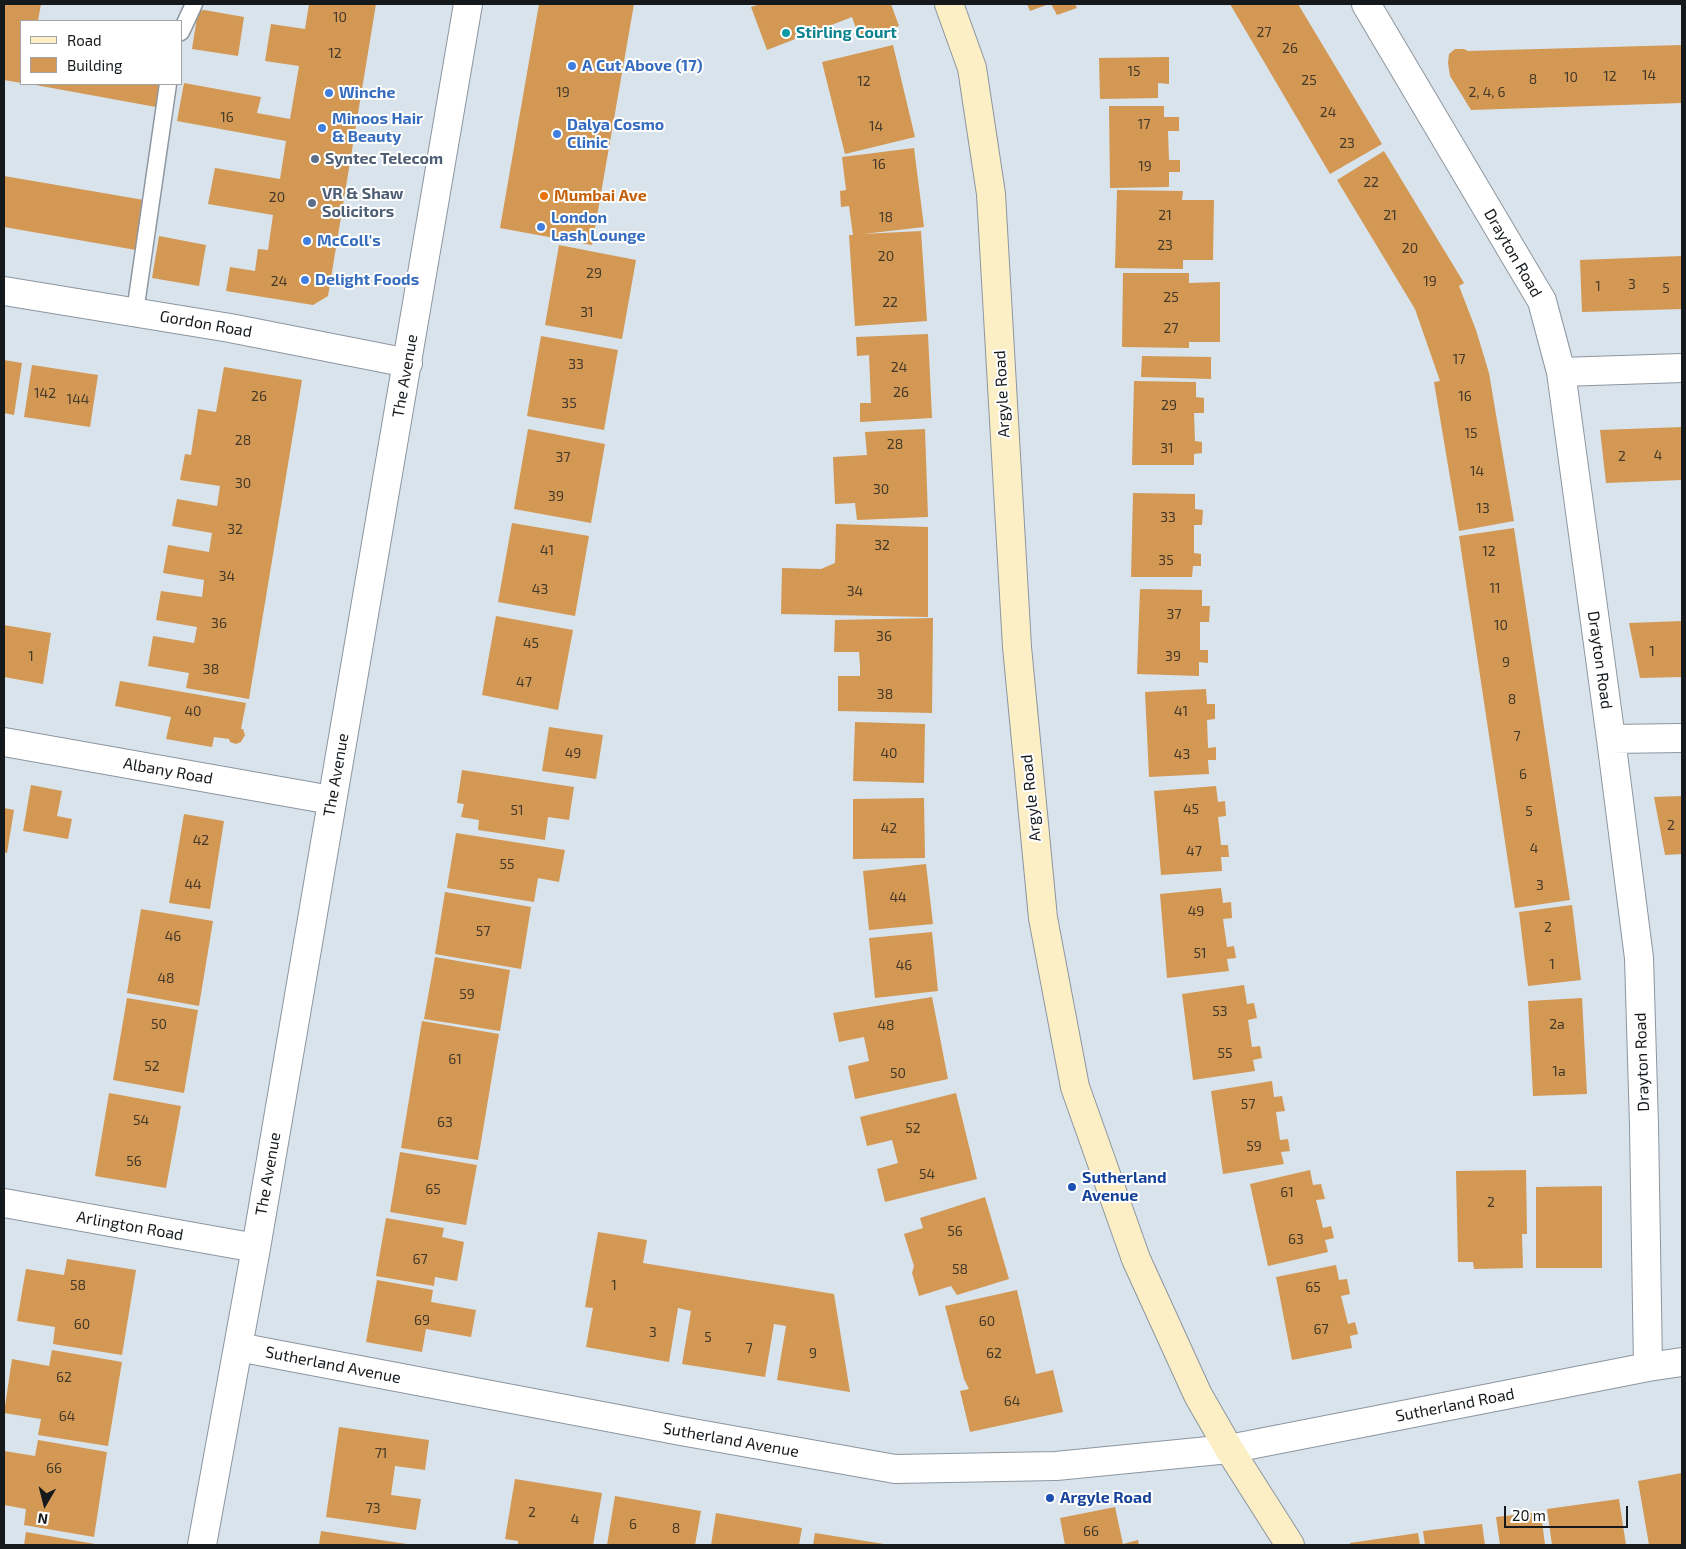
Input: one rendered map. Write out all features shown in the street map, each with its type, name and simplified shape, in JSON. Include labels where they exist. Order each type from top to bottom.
[{"type":"main road","name":"Argyle Road","points":[[949,4],[972,68],[991,194],[1016,647],[1043,918],[1074,1078],[1136,1258],[1198,1395],[1229,1449],[1290,1545]]},
{"type":"street","name":"The Avenue","points":[[202,1545],[256,1248],[468,4]]},
{"type":"street","name":"Drayton Road","points":[[1366,4],[1542,300],[1561,372],[1639,958],[1648,1367]]},
{"type":"street","name":"Gordon Road","points":[[4,290],[230,328],[408,363]]},
{"type":"street","points":[[1561,372],[1682,368]]},
{"type":"street","points":[[1611,739],[1682,738]]},
{"type":"street","name":"Albany Road","points":[[4,742],[332,800]]},
{"type":"street","name":"Arlington Road","points":[[4,1204],[256,1248]]},
{"type":"street","name":"Sutherland Avenue","points":[[238,1347],[672,1430],[895,1469],[1056,1466],[1229,1449]]},
{"type":"street","name":"Sutherland Road","points":[[1229,1449],[1648,1367],[1682,1362]]},
{"type":"lane","points":[[182,30],[194,4]]},
{"type":"lane","points":[[135,312],[168,85]]},
{"type":"building","points":[[4,4],[41,4],[38,20],[20,20],[20,83],[4,80]]},
{"type":"building","points":[[309,4],[376,4],[328,296],[313,305],[226,291],[230,267],[255,271],[258,249],[268,250],[273,215],[208,204],[215,168],[280,179],[286,141],[177,121],[184,83],[261,97],[257,113],[290,119],[299,66],[265,61],[271,24],[305,29]]},
{"type":"building","points":[[539,4],[634,4],[592,245],[500,228]]},
{"type":"building","name":"Stirling Court","points":[[760,4],[891,4],[899,26],[860,40],[852,17],[767,50],[751,7]]},
{"type":"building","points":[[1027,4],[1049,4],[1030,11]]},
{"type":"building","points":[[1051,4],[1075,4],[1077,8],[1057,15]]},
{"type":"building","points":[[1230,4],[1298,4],[1382,144],[1330,174]]},
{"type":"building","points":[[204,10],[244,17],[238,56],[192,49],[198,11]]},
{"type":"building","points":[[893,45],[915,137],[845,154],[822,62]]},
{"type":"building","points":[[1682,45],[1682,103],[1471,110],[1450,76],[1448,63],[1449,54],[1455,49],[1468,51]]},
{"type":"building","points":[[1169,57],[1169,84],[1158,83],[1158,98],[1100,99],[1099,58]]},
{"type":"building","points":[[35,85],[160,85],[156,107]]},
{"type":"building","points":[[1109,106],[1164,106],[1164,117],[1179,117],[1179,131],[1168,131],[1169,160],[1180,160],[1180,172],[1169,172],[1169,187],[1110,188]]},
{"type":"building","points":[[914,148],[924,227],[863,234],[921,231],[927,321],[855,326],[849,235],[853,235],[849,206],[841,207],[840,191],[846,190],[842,157]]},
{"type":"building","points":[[1384,151],[1464,283],[1459,286],[1476,330],[1489,373],[1514,521],[1459,531],[1434,382],[1440,381],[1415,309],[1337,180]]},
{"type":"building","points":[[4,176],[144,200],[136,250],[4,227]]},
{"type":"building","points":[[1117,190],[1183,191],[1182,200],[1214,200],[1213,260],[1183,260],[1183,269],[1115,268]]},
{"type":"building","points":[[159,236],[206,245],[199,286],[152,278]]},
{"type":"building","points":[[559,245],[636,260],[622,339],[545,325]]},
{"type":"building","points":[[1682,256],[1682,309],[1582,312],[1580,260]]},
{"type":"building","points":[[1123,273],[1189,273],[1189,283],[1220,282],[1220,342],[1189,342],[1189,348],[1122,347]]},
{"type":"building","points":[[928,334],[932,418],[860,422],[860,403],[871,403],[869,355],[857,356],[856,337]]},
{"type":"building","points":[[541,336],[618,350],[604,430],[527,416]]},
{"type":"building","points":[[1142,356],[1211,357],[1211,379],[1141,377]]},
{"type":"building","points":[[4,360],[22,363],[14,415],[4,413]]},
{"type":"building","points":[[32,365],[98,375],[90,427],[24,417]]},
{"type":"building","points":[[224,367],[302,380],[249,699],[186,688],[189,673],[148,666],[153,636],[194,643],[197,627],[156,620],[161,591],[202,597],[204,580],[163,573],[168,545],[209,552],[212,533],[172,526],[177,499],[217,506],[220,486],[180,480],[185,454],[191,455],[198,409],[216,412]]},
{"type":"building","points":[[1134,381],[1196,382],[1196,397],[1204,398],[1204,413],[1194,413],[1195,441],[1202,442],[1202,453],[1194,454],[1194,465],[1132,465]]},
{"type":"building","points":[[1682,427],[1682,480],[1606,483],[1600,430]]},
{"type":"building","points":[[528,429],[605,444],[591,523],[514,509]]},
{"type":"building","points":[[925,429],[928,517],[857,520],[855,503],[835,504],[833,457],[867,455],[865,432]]},
{"type":"building","points":[[1133,493],[1195,494],[1195,509],[1203,510],[1202,525],[1194,525],[1194,553],[1201,554],[1201,566],[1193,566],[1192,577],[1131,577]]},
{"type":"building","points":[[512,523],[589,536],[575,616],[498,602]]},
{"type":"building","points":[[836,524],[928,527],[928,617],[781,614],[782,568],[821,569],[835,563]]},
{"type":"building","points":[[1514,528],[1570,900],[1515,908],[1459,536]]},
{"type":"building","points":[[1140,589],[1202,590],[1202,606],[1210,606],[1209,622],[1200,622],[1200,650],[1208,650],[1208,663],[1199,662],[1199,676],[1137,674]]},
{"type":"building","points":[[496,616],[573,630],[558,710],[482,695]]},
{"type":"building","points":[[933,618],[932,713],[838,711],[838,676],[860,676],[860,666],[859,652],[834,652],[835,620]]},
{"type":"building","points":[[1682,621],[1682,677],[1640,678],[1629,623]]},
{"type":"building","points":[[4,625],[51,633],[43,684],[4,677]]},
{"type":"building","points":[[120,681],[246,703],[241,729],[243,729],[245,735],[241,742],[236,744],[230,742],[229,739],[214,737],[212,747],[166,739],[171,717],[115,706]]},
{"type":"building","points":[[1206,689],[1207,704],[1215,704],[1215,719],[1207,720],[1208,748],[1216,747],[1216,760],[1208,760],[1209,774],[1149,777],[1145,692]]},
{"type":"building","points":[[855,722],[925,724],[924,783],[853,781]]},
{"type":"building","points":[[549,727],[603,735],[596,779],[542,771]]},
{"type":"building","points":[[462,770],[574,787],[569,820],[548,817],[545,840],[478,830],[479,820],[461,817],[464,804],[457,803]]},
{"type":"building","points":[[31,785],[62,791],[57,816],[72,819],[68,839],[23,831]]},
{"type":"building","points":[[1216,786],[1218,802],[1225,801],[1226,816],[1218,817],[1221,845],[1228,845],[1229,857],[1221,857],[1222,871],[1161,875],[1154,791]]},
{"type":"building","points":[[1682,796],[1682,854],[1665,855],[1654,797]]},
{"type":"building","points":[[924,798],[925,858],[853,859],[853,799]]},
{"type":"building","points":[[4,808],[14,810],[7,853],[4,852]]},
{"type":"building","points":[[184,814],[224,821],[210,909],[169,903]]},
{"type":"building","points":[[456,833],[565,850],[559,882],[538,878],[534,902],[447,888]]},
{"type":"building","points":[[926,864],[933,924],[869,930],[863,871]]},
{"type":"building","points":[[1221,888],[1223,903],[1231,902],[1232,918],[1223,919],[1227,947],[1234,946],[1236,958],[1227,959],[1229,971],[1167,978],[1160,894]]},
{"type":"building","points":[[445,892],[531,907],[521,969],[435,954]]},
{"type":"building","points":[[1572,905],[1581,980],[1528,986],[1519,912]]},
{"type":"building","points":[[141,909],[213,921],[199,1006],[127,993]]},
{"type":"building","points":[[932,932],[938,991],[875,998],[869,938]]},
{"type":"building","points":[[435,957],[510,970],[500,1031],[424,1019]]},
{"type":"building","points":[[1244,985],[1247,1004],[1254,1003],[1257,1018],[1248,1020],[1252,1047],[1260,1046],[1262,1058],[1253,1060],[1255,1071],[1193,1080],[1182,994]]},
{"type":"building","points":[[932,997],[948,1079],[855,1099],[848,1066],[869,1061],[864,1037],[839,1042],[833,1013]]},
{"type":"building","points":[[127,998],[198,1010],[184,1093],[113,1080]]},
{"type":"building","points":[[1582,998],[1587,1094],[1533,1096],[1528,1001]]},
{"type":"building","points":[[422,1021],[499,1034],[478,1160],[401,1148]]},
{"type":"building","points":[[1272,1081],[1274,1097],[1282,1096],[1285,1111],[1276,1112],[1280,1140],[1288,1139],[1290,1151],[1281,1152],[1284,1164],[1223,1174],[1211,1091]]},
{"type":"building","points":[[109,1093],[181,1106],[166,1188],[95,1176]]},
{"type":"building","points":[[956,1093],[977,1179],[885,1202],[877,1169],[898,1163],[892,1140],[867,1146],[860,1117]]},
{"type":"building","points":[[400,1152],[477,1165],[466,1225],[390,1212]]},
{"type":"building","points":[[1310,1170],[1313,1185],[1321,1184],[1325,1199],[1316,1200],[1323,1228],[1331,1226],[1334,1238],[1325,1240],[1328,1252],[1268,1266],[1250,1184]]},
{"type":"building","points":[[1526,1170],[1527,1234],[1522,1234],[1523,1268],[1474,1269],[1473,1262],[1458,1262],[1456,1171]]},
{"type":"building","points":[[1602,1186],[1602,1268],[1536,1268],[1536,1187]]},
{"type":"building","points":[[985,1197],[1009,1279],[957,1295],[951,1286],[919,1296],[912,1273],[914,1266],[904,1234],[923,1228],[920,1218]]},
{"type":"building","points":[[386,1218],[444,1228],[442,1237],[464,1242],[457,1281],[435,1277],[434,1286],[376,1276]]},
{"type":"building","points":[[598,1232],[647,1240],[643,1263],[834,1294],[850,1392],[777,1380],[786,1326],[774,1324],[765,1377],[682,1364],[691,1311],[678,1308],[669,1362],[586,1347],[593,1308],[585,1307]]},
{"type":"building","points":[[67,1259],[136,1270],[122,1355],[53,1344],[55,1327],[17,1321],[26,1269],[64,1275]]},
{"type":"building","points":[[1336,1265],[1339,1280],[1347,1279],[1350,1294],[1341,1296],[1348,1324],[1355,1322],[1358,1334],[1350,1336],[1352,1348],[1292,1360],[1276,1277]]},
{"type":"building","points":[[377,1280],[433,1290],[431,1302],[476,1310],[471,1337],[426,1329],[422,1352],[366,1342]]},
{"type":"building","points":[[1017,1290],[1036,1374],[1053,1370],[1063,1412],[970,1432],[960,1391],[969,1389],[964,1379],[945,1306]]},
{"type":"building","points":[[52,1350],[122,1362],[108,1446],[38,1435],[41,1419],[4,1413],[12,1359],[49,1366]]},
{"type":"building","points":[[339,1427],[429,1440],[425,1470],[395,1466],[391,1495],[421,1499],[416,1530],[326,1517]]},
{"type":"building","points":[[38,1440],[107,1452],[94,1537],[24,1525],[26,1509],[4,1505],[4,1451],[35,1456]]},
{"type":"building","points":[[1682,1473],[1682,1545],[1649,1545],[1638,1481]]},
{"type":"building","points":[[515,1479],[602,1493],[593,1545],[518,1545],[518,1541],[505,1539]]},
{"type":"building","points":[[615,1496],[701,1511],[695,1545],[607,1545]]},
{"type":"building","points":[[1619,1499],[1626,1545],[1552,1545],[1547,1509]]},
{"type":"building","points":[[1115,1507],[1123,1544],[1138,1540],[1139,1545],[1065,1545],[1060,1518]]},
{"type":"building","points":[[1541,1512],[1545,1545],[1500,1545],[1496,1517]]},
{"type":"building","points":[[716,1513],[802,1528],[799,1545],[711,1545]]},
{"type":"building","points":[[1482,1524],[1485,1545],[1425,1545],[1423,1531]]},
{"type":"building","points":[[321,1531],[407,1544],[319,1545]]},
{"type":"building","points":[[26,1532],[95,1544],[95,1545],[24,1545]]},
{"type":"building","points":[[815,1533],[884,1544],[884,1545],[813,1545]]},
{"type":"building","points":[[1418,1533],[1420,1545],[1350,1545],[1350,1543]]},
{"type":"place","name":"Stirling Court","points":[[786,33]]},
{"type":"place","name":"A Cut Above (17)","points":[[572,66]]},
{"type":"place","name":"Winche","points":[[329,93]]},
{"type":"place","name":"Minoos Hair & Beauty","points":[[322,128]]},
{"type":"place","name":"Dalya Cosmo Clinic","points":[[557,134]]},
{"type":"place","name":"Syntec Telecom","points":[[315,159]]},
{"type":"place","name":"Mumbai Ave","points":[[544,196]]},
{"type":"place","name":"VR & Shaw Solicitors","points":[[312,203]]},
{"type":"place","name":"London Lash Lounge","points":[[541,227]]},
{"type":"place","name":"McColl's","points":[[307,241]]},
{"type":"place","name":"Delight Foods","points":[[305,280]]},
{"type":"place","name":"Sutherland Avenue","points":[[1072,1187]]},
{"type":"place","name":"Argyle Road","points":[[1050,1498]]}]
